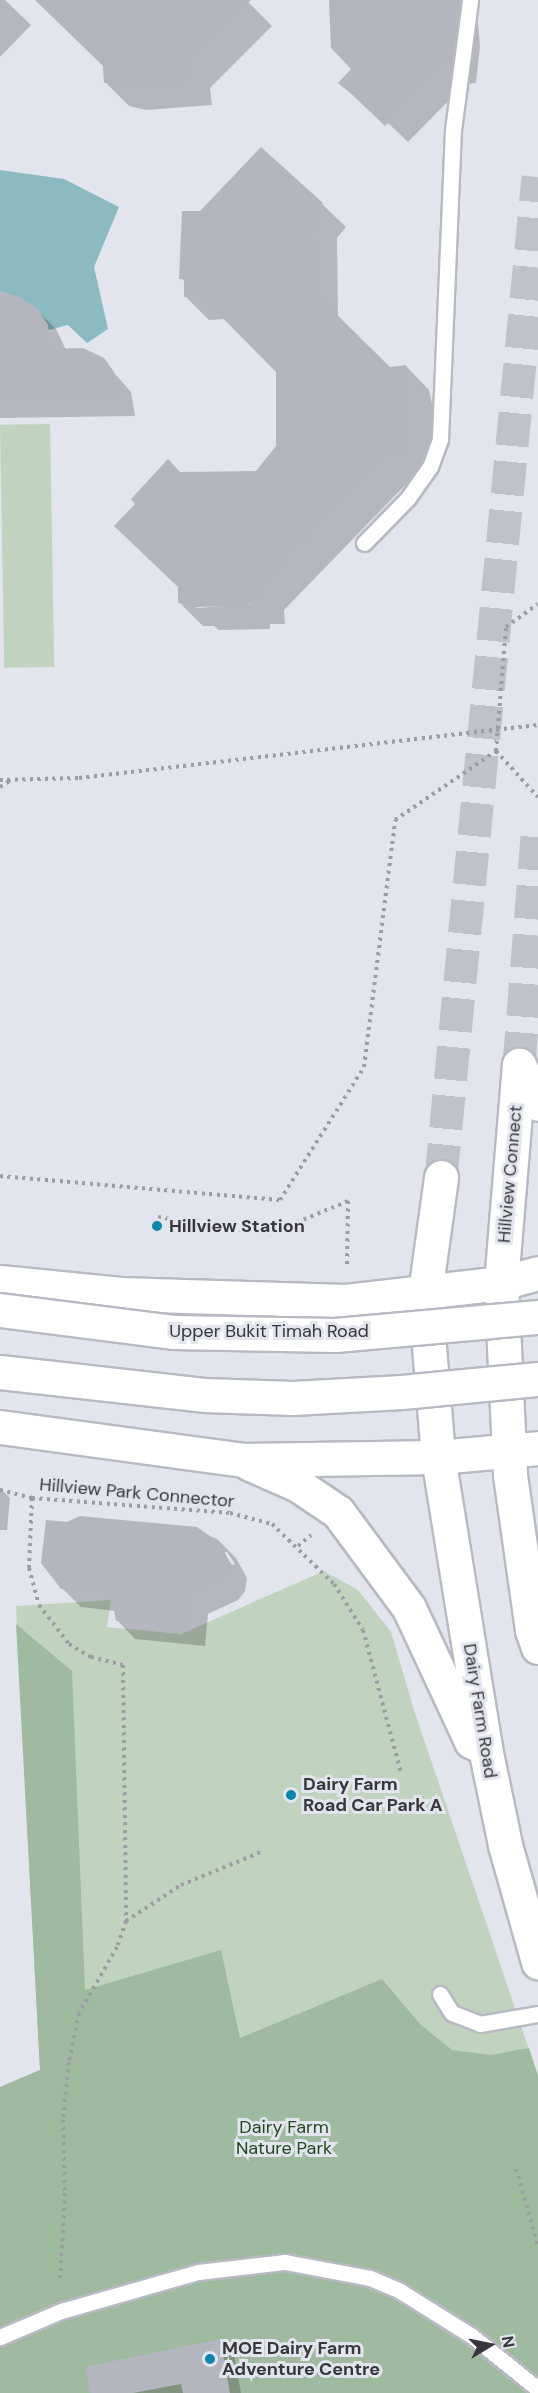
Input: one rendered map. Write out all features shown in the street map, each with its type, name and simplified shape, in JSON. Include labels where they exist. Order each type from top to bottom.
[{"type":"main road","name":"Hillview Connect","points":[[501,1283],[519,1065],[538,1104]]},
{"type":"main road","points":[[425,1293],[441,1178]]},
{"type":"main road","points":[[0,1282],[120,1294],[346,1301],[501,1283],[538,1273]]},
{"type":"main road","points":[[501,1283],[524,1450],[510,1475],[536,1626]]},
{"type":"main road","name":"Dairy Farm Road","points":[[425,1293],[438,1457],[484,1748],[505,1845],[538,1962]]},
{"type":"main road","name":"Upper Bukit Timah Road","points":[[0,1310],[174,1332],[334,1335],[538,1317]]},
{"type":"main road","points":[[0,1372],[204,1395],[293,1398],[538,1379]]},
{"type":"main road","points":[[0,1427],[243,1460],[438,1457],[524,1450]]},
{"type":"main road","points":[[243,1460],[298,1485],[338,1512],[409,1608],[471,1741],[484,1748]]},
{"type":"lane","points":[[364,543],[408,498],[430,467],[440,439],[453,130],[470,0]]},
{"type":"lane","points":[[440,1994],[452,2013],[480,2024],[538,2014]]},
{"type":"lane","points":[[0,2337],[61,2311],[198,2272],[285,2262],[370,2278],[400,2291],[472,2336],[538,2389]]},
{"type":"path","points":[[538,604],[506,627],[495,730],[496,751],[538,797]]},
{"type":"path","points":[[0,780],[80,778],[538,725]]},
{"type":"path","points":[[0,1176],[280,1200],[364,1067],[395,820],[496,751]]},
{"type":"path","points":[[0,786],[11,780]]},
{"type":"path","points":[[158,1217],[269,1234],[348,1202]]},
{"type":"path","name":"Hillview Park Connector","points":[[0,1490],[32,1498],[230,1513],[272,1524],[334,1584],[363,1630],[401,1773]]},
{"type":"path","points":[[32,1498],[29,1568],[39,1605],[69,1644],[91,1657],[123,1665],[126,1921],[117,1947],[79,2013],[69,2061],[63,2120],[61,2311]]},
{"type":"path","points":[[126,1921],[181,1885],[261,1852]]},
{"type":"path","points":[[516,2169],[538,2246]]},
{"type":"green space","points":[[50,424],[54,667],[4,668],[0,425]]},
{"type":"green space","name":"Dairy Farm Nature Park","points":[[324,1571],[358,1590],[391,1632],[414,1710],[538,2076],[0,2393],[0,2087],[40,2070],[16,1606],[111,1600],[107,1627],[181,1634]]},
{"type":"green space","points":[[16,1624],[72,1671],[85,1990],[221,1950],[240,2038],[382,1979],[420,2024],[452,2050],[491,2055],[529,2048],[538,2076],[538,2393],[0,2393],[0,2087],[40,2070]]},
{"type":"water","points":[[0,170],[64,179],[119,207],[94,267],[108,329],[87,343],[68,325],[49,330],[16,300],[0,296]]},
{"type":"building","points":[[35,0],[251,0],[188,64],[189,82],[121,87],[121,83],[104,83],[103,66]]},
{"type":"building","points":[[329,0],[457,0],[452,60],[441,61],[383,120],[338,83],[351,69],[331,48]]},
{"type":"building","points":[[261,147],[323,203],[314,214],[315,293],[390,367],[406,365],[407,382],[410,383],[407,452],[390,453],[261,586],[262,601],[247,601],[247,606],[194,607],[193,603],[178,603],[178,587],[114,526],[135,504],[131,499],[168,459],[180,472],[256,471],[276,446],[276,372],[201,296],[184,297],[184,279],[179,279],[182,211],[200,211]]},
{"type":"building","points":[[0,291],[22,298],[38,309],[48,325],[50,349],[83,348],[104,358],[114,372],[118,398],[0,400]]},
{"type":"building","points":[[80,1516],[197,1527],[223,1545],[229,1568],[220,1582],[190,1595],[187,1629],[116,1621],[111,1595],[61,1589],[41,1563],[46,1520],[67,1522]]},
{"type":"building","points":[[220,2339],[230,2393],[183,2393],[181,2384],[133,2393],[90,2393],[85,2367]]},
{"type":"tunnel","points":[[441,1177],[538,177]]},
{"type":"tunnel","points":[[519,1065],[538,823]]},
{"type":"place","name":"Hillview Station","points":[[157,1226]]},
{"type":"place","name":"Dairy Farm Road Car Park A","points":[[291,1795]]},
{"type":"place","name":"MOE Dairy Farm Adventure Centre","points":[[210,2359]]}]
